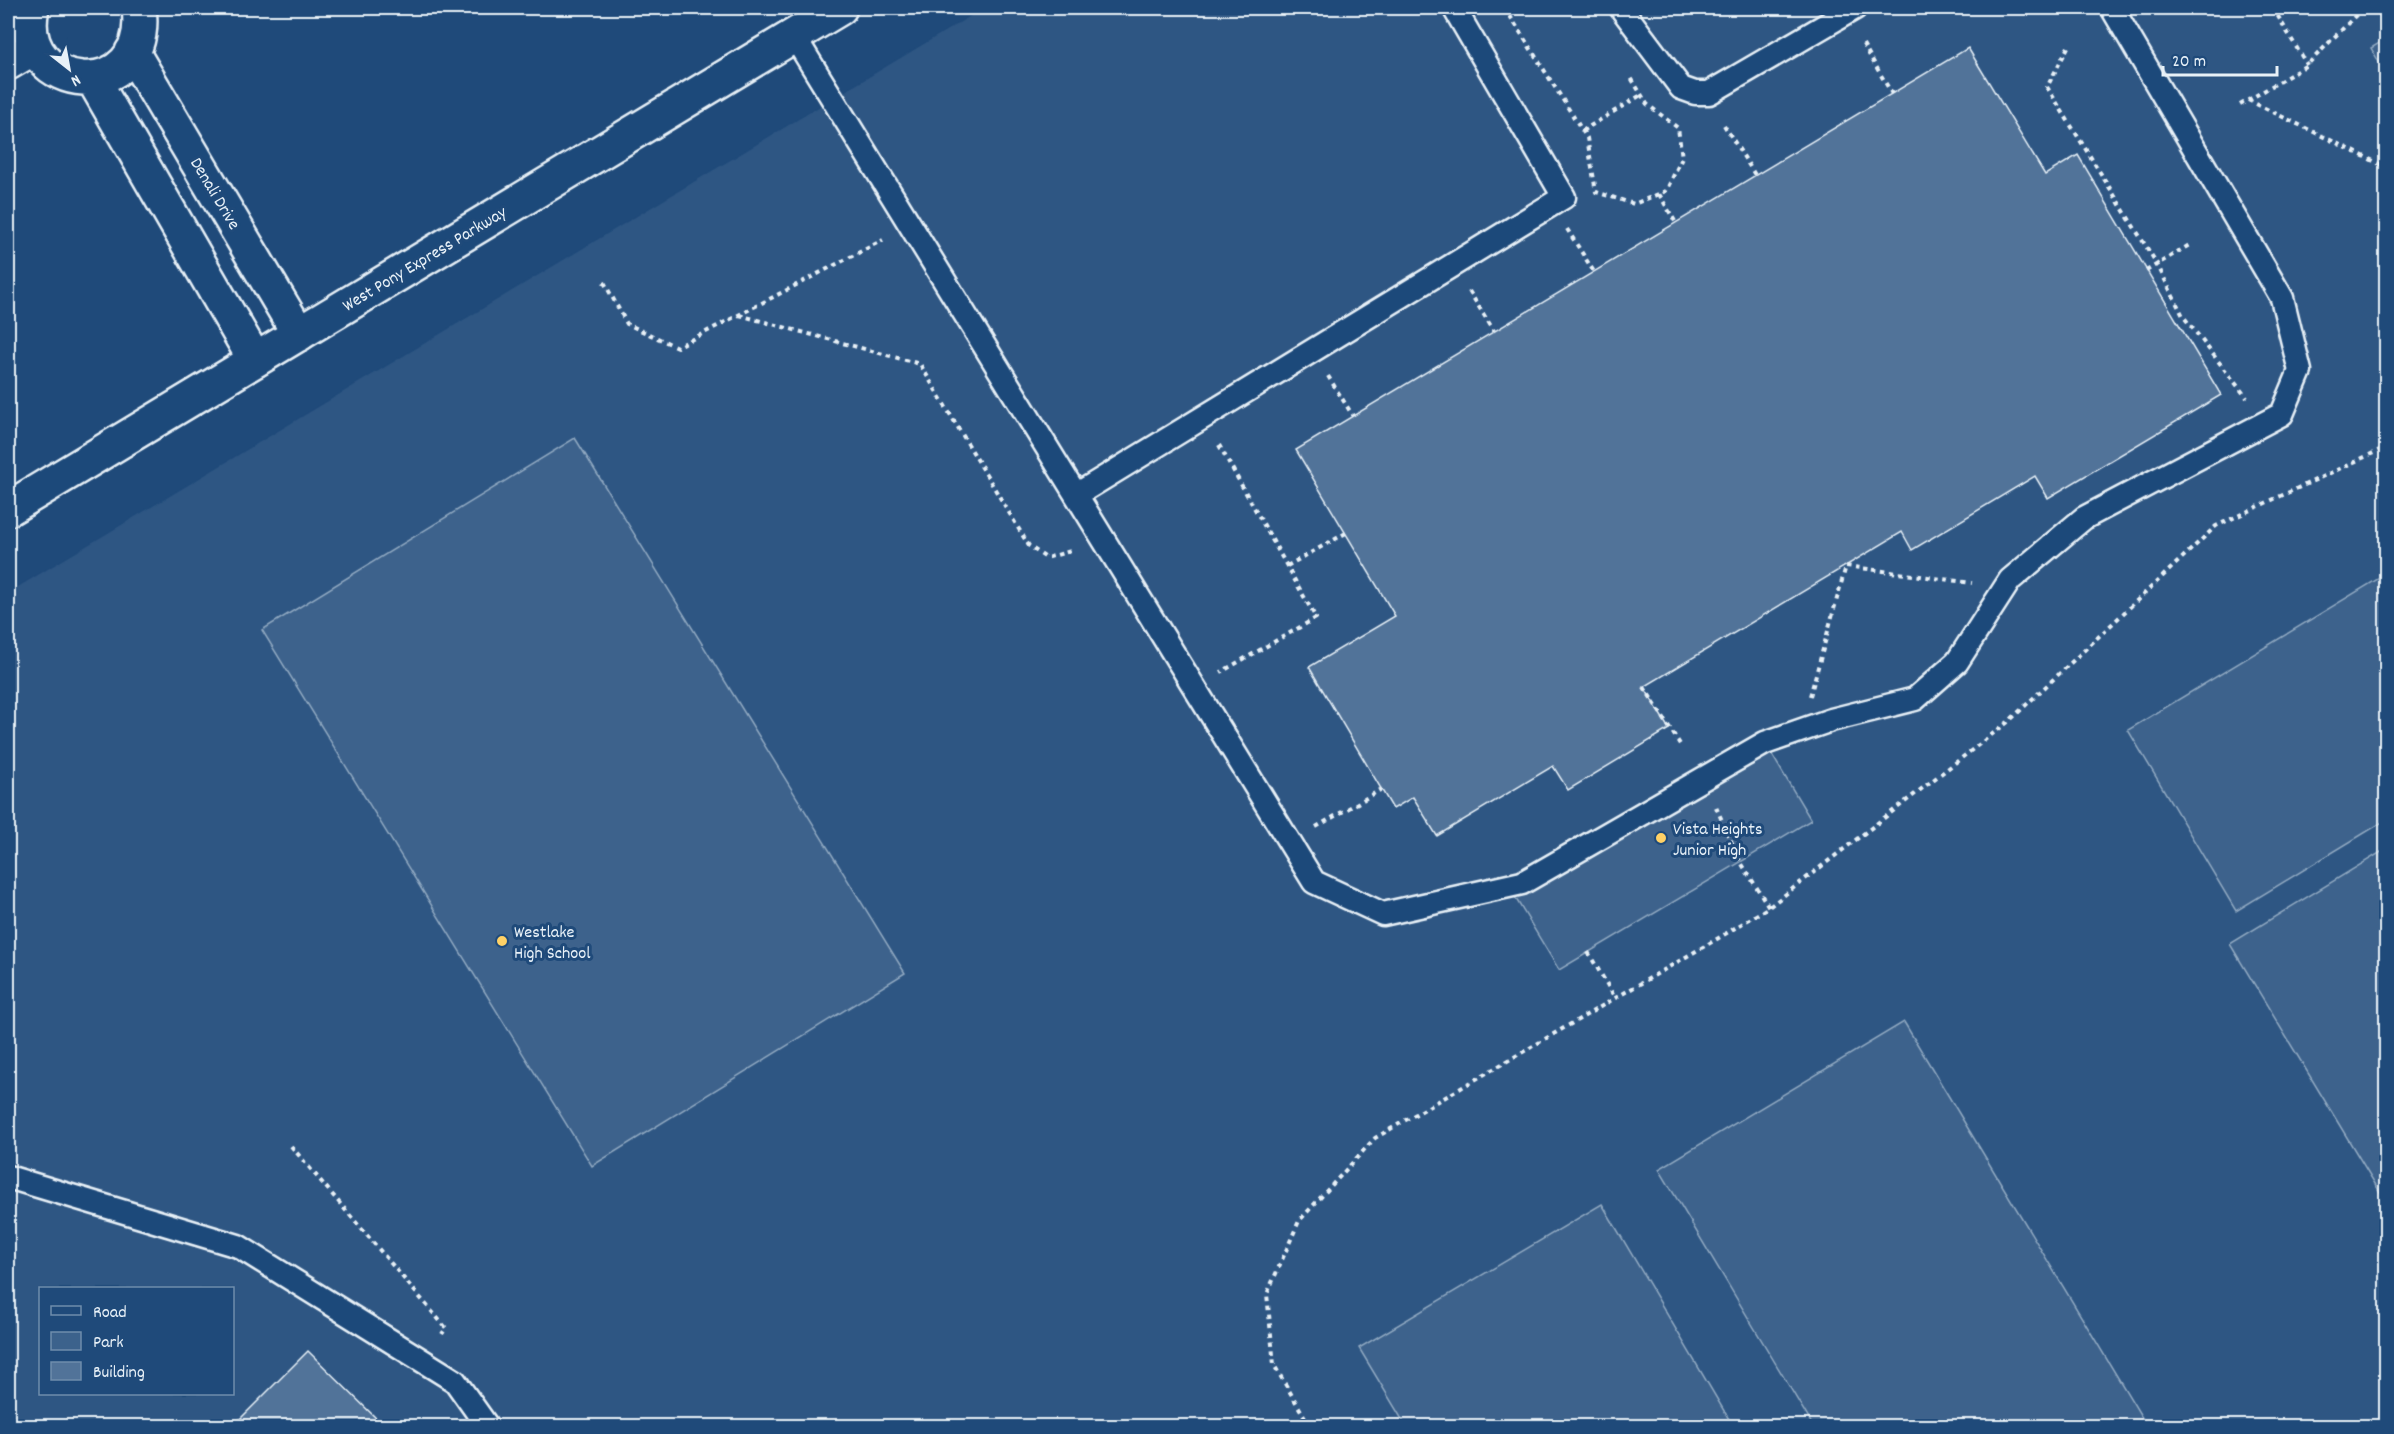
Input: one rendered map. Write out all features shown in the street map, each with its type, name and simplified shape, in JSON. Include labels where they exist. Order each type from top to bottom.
[{"type":"main road","points":[[32,8],[30,26],[21,55],[42,59],[56,71],[74,78],[93,79],[112,73],[127,61],[137,45],[141,26],[139,8]]},
{"type":"main road","name":"West Pony Express Parkway","points":[[8,509],[840,8]]},
{"type":"main road","name":"Denali Drive","points":[[132,52],[299,334]]},
{"type":"main road","points":[[93,79],[255,360]]},
{"type":"lane","points":[[1076,495],[1564,197],[1454,8]]},
{"type":"lane","points":[[1621,8],[1681,88],[1695,93],[1709,93],[1855,8]]},
{"type":"lane","points":[[794,36],[1314,882],[1383,914],[1522,883],[1765,743],[1831,720],[1915,699],[1957,662],[2010,580],[2084,518],[2282,414],[2300,371],[2282,298],[2112,8]]},
{"type":"lane","points":[[8,1177],[238,1246],[454,1381],[487,1426]]},
{"type":"path","points":[[1505,8],[1587,138],[1596,192],[1634,204],[1666,191],[1682,158],[1678,128],[1647,104],[1630,75]]},
{"type":"path","points":[[2273,8],[2307,65]]},
{"type":"path","points":[[2240,105],[2307,65],[2363,8]]},
{"type":"path","points":[[1863,44],[1892,94]]},
{"type":"path","points":[[2068,47],[2047,87],[2157,264],[2183,316],[2249,400]]},
{"type":"path","points":[[1582,131],[1641,95]]},
{"type":"path","points":[[2248,100],[2386,167]]},
{"type":"path","points":[[1724,124],[1755,175]]},
{"type":"path","points":[[1659,194],[1676,223]]},
{"type":"path","points":[[1564,223],[1594,272]]},
{"type":"path","points":[[604,282],[627,324],[677,347],[884,239]]},
{"type":"path","points":[[2146,271],[2191,244]]},
{"type":"path","points":[[1464,283],[1494,331]]},
{"type":"path","points":[[739,315],[920,364],[1029,546],[1046,558],[1075,549]]},
{"type":"path","points":[[1324,369],[1353,416]]},
{"type":"path","points":[[1214,436],[1316,618],[1218,674]]},
{"type":"path","points":[[1310,1426],[1274,1365],[1267,1294],[1299,1221],[1375,1138],[1769,907],[2008,722],[2216,526],[2386,449]]},
{"type":"path","points":[[1287,566],[1346,533]]},
{"type":"path","points":[[1800,732],[1846,566],[2006,588]]},
{"type":"path","points":[[1644,687],[1681,746]]},
{"type":"path","points":[[1704,778],[1740,861],[1769,907]]},
{"type":"path","points":[[1290,842],[1382,789]]},
{"type":"path","points":[[1588,952],[1615,998]]},
{"type":"path","points":[[291,1146],[446,1328],[442,1334]]},
{"type":"shaded area","name":"Vista Heights Junior High","points":[[984,8],[2386,8],[2386,1426],[8,1426],[8,593]]},
{"type":"green space","points":[[2386,39],[2386,74],[2371,48]]},
{"type":"green space","points":[[575,438],[905,973],[592,1166],[262,630]]},
{"type":"green space","points":[[2386,574],[2386,820],[2236,911],[2128,730]]},
{"type":"green space","points":[[1765,743],[1811,820],[1559,970],[1513,894]]},
{"type":"green space","points":[[2386,849],[2386,1202],[2230,944]]},
{"type":"green space","points":[[1904,1022],[2147,1426],[1813,1426],[1659,1169]]},
{"type":"green space","points":[[1602,1204],[1733,1426],[1406,1426],[1359,1348]]},
{"type":"building","points":[[1968,48],[2045,175],[2078,155],[2221,395],[2048,498],[2035,476],[1912,550],[1902,532],[1644,687],[1669,729],[1568,790],[1553,766],[1437,836],[1413,797],[1393,809],[1309,667],[1395,616],[1296,450]]},
{"type":"building","points":[[308,1351],[384,1426],[233,1426]]},
{"type":"place","name":"Vista Heights Junior High","points":[[1661,838]]},
{"type":"place","name":"Westlake High School","points":[[502,941]]}]
